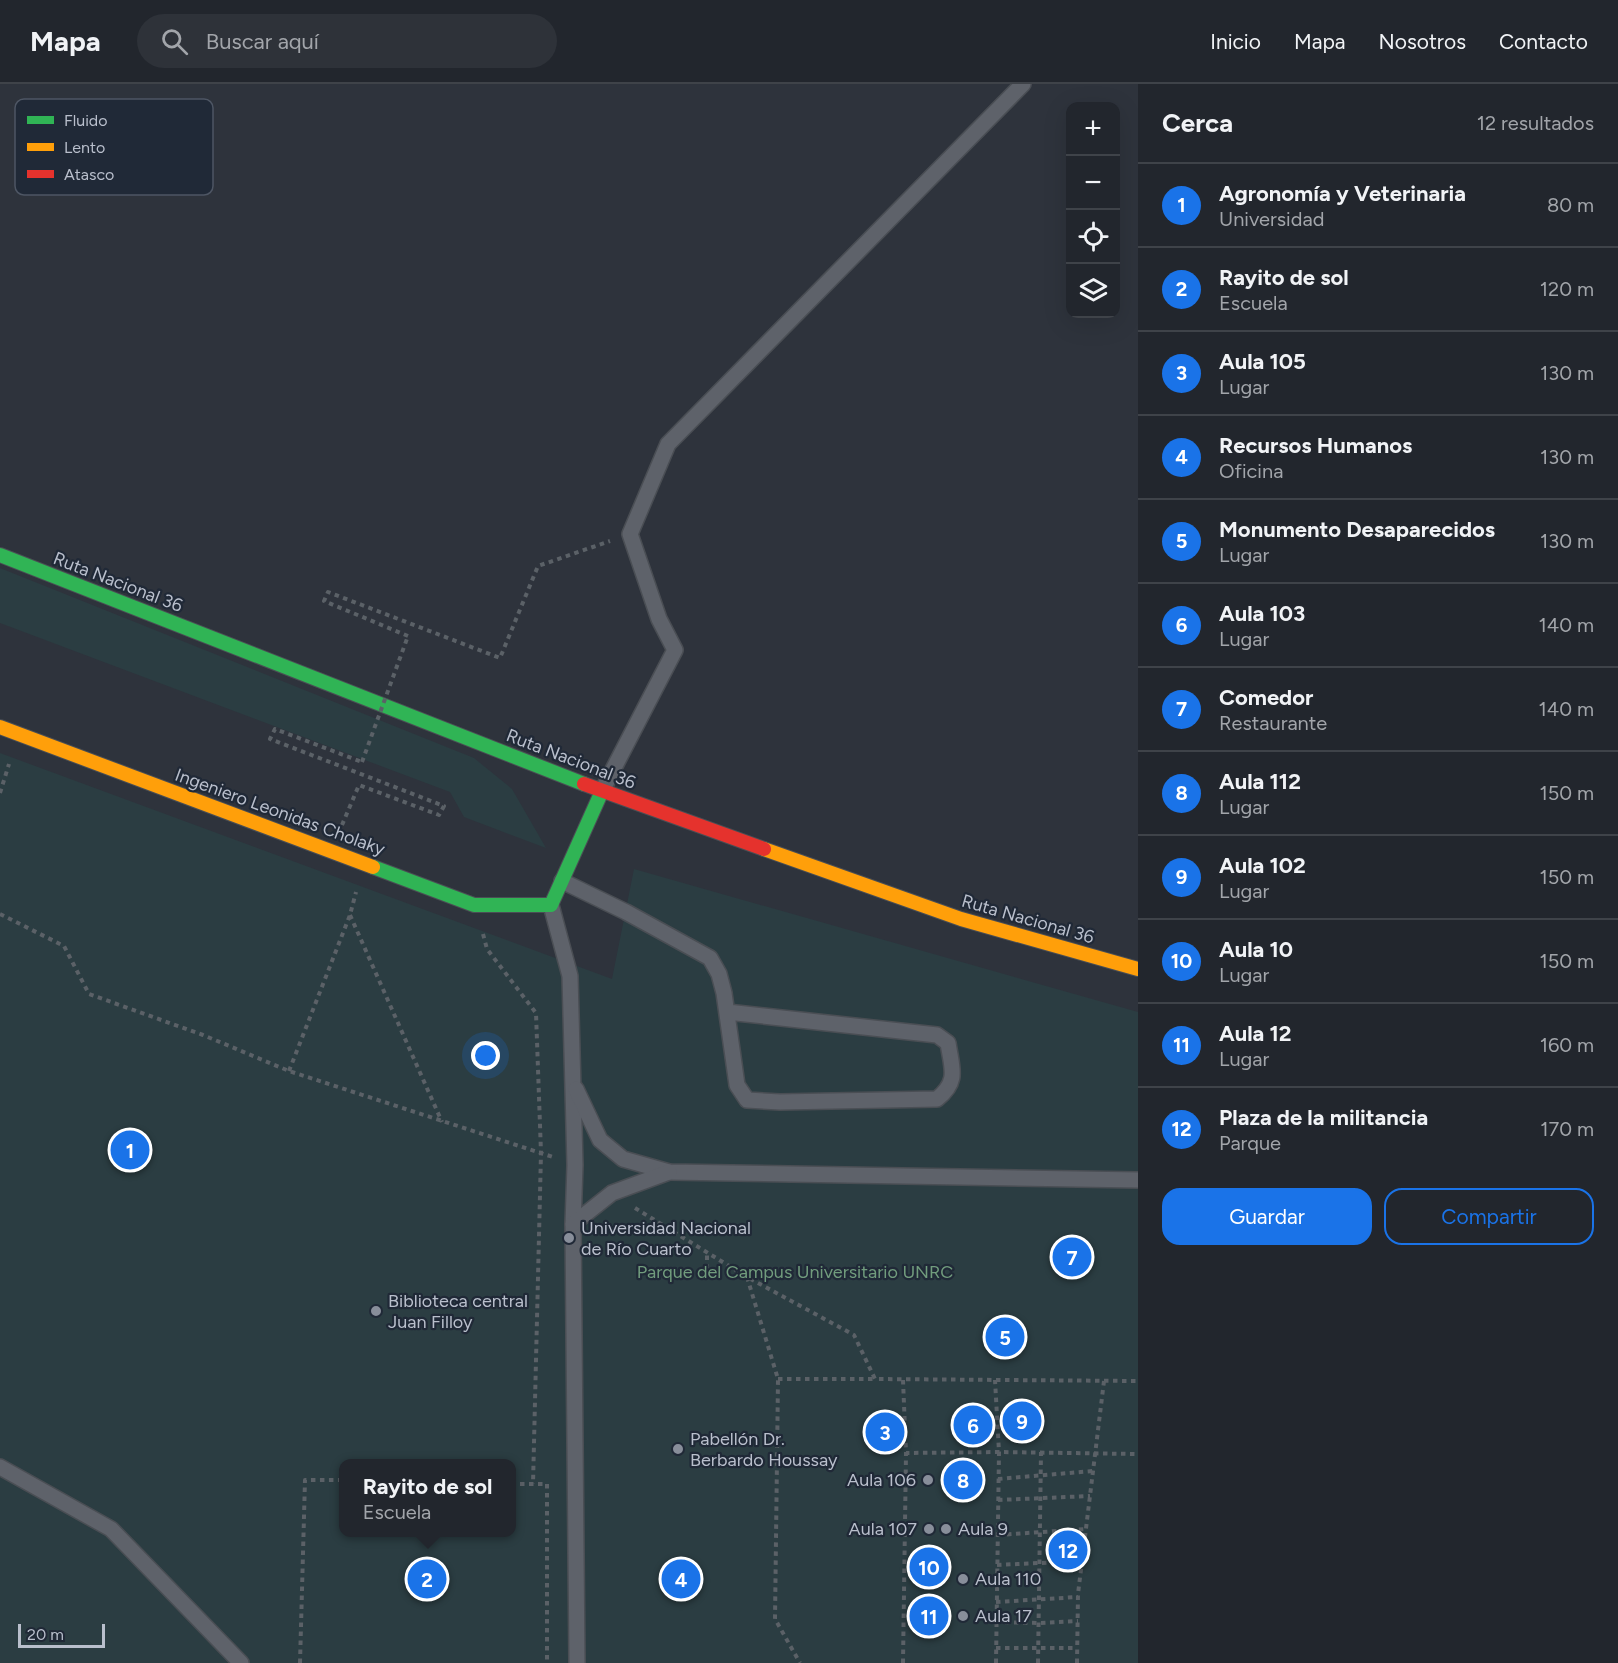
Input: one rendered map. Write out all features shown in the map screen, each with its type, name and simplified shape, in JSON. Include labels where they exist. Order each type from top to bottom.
[{"type":"main road","name":"Ruta Nacional 36","points":[[0,555],[602,791],[961,919],[1138,969]]},
{"type":"main road","name":"Ingeniero Leonidas Cholaky","points":[[0,728],[332,850],[474,905],[551,905]]},
{"type":"main road","points":[[551,905],[602,791]]},
{"type":"lane","points":[[602,791],[675,650],[659,619],[630,534],[668,444],[1023,84]]},
{"type":"lane","points":[[562,881],[626,912],[710,958],[719,974],[727,1012],[737,1085],[747,1100],[780,1102],[937,1099],[946,1091],[953,1079],[948,1043],[937,1035],[727,1012]]},
{"type":"lane","points":[[551,905],[570,976],[574,1084],[577,1663]]},
{"type":"lane","points":[[574,1084],[600,1140],[623,1159],[669,1172],[1138,1180]]},
{"type":"lane","points":[[573,1224],[612,1193],[669,1172]]},
{"type":"lane","points":[[0,1467],[111,1529],[241,1663]]},
{"type":"path","points":[[332,850],[358,785],[439,815],[444,806],[270,739],[275,729],[362,762],[408,636],[324,602],[328,592],[500,658],[538,566],[630,534]]},
{"type":"path","points":[[0,782],[2,782],[0,793]]},
{"type":"path","points":[[289,1071],[350,915],[367,864]]},
{"type":"path","points":[[474,905],[487,949],[536,1012],[541,1153],[533,1484]]},
{"type":"path","points":[[350,915],[442,1122]]},
{"type":"path","points":[[706,1278],[707,1252]]},
{"type":"path","points":[[747,1277],[778,1379],[775,1618],[800,1663]]},
{"type":"path","points":[[778,1379],[875,1379]]},
{"type":"path","points":[[903,1380],[906,1453],[903,1663]]},
{"type":"path","points":[[995,1380],[999,1452],[996,1663]]},
{"type":"path","points":[[1077,1663],[1078,1597],[1104,1381]]},
{"type":"path","points":[[1038,1663],[1041,1452]]},
{"type":"path","points":[[906,1453],[1138,1454]]},
{"type":"path","points":[[998,1479],[1093,1471]]},
{"type":"path","points":[[300,1663],[305,1480],[339,1480]]},
{"type":"path","points":[[516,1484],[547,1484],[547,1663]]},
{"type":"path","points":[[998,1500],[1090,1496]]},
{"type":"path","points":[[998,1535],[1040,1534],[1086,1529]]},
{"type":"path","points":[[997,1565],[1082,1561]]},
{"type":"path","points":[[996,1602],[1078,1597]]},
{"type":"path","points":[[996,1622],[1078,1621]]},
{"type":"path","points":[[996,1647],[1077,1648]]},
{"type":"green space","points":[[0,568],[474,758],[512,789],[546,848],[464,817],[450,792],[0,623]]},
{"type":"green space","name":"Parque del Campus Universitario UNRC","points":[[0,753],[612,979],[634,869],[1138,1012],[1138,1663],[0,1663]]},
{"type":"traffic: fast","points":[[0,555],[584,784]]},
{"type":"traffic: fast","points":[[373,867],[474,905],[551,905],[602,791]]},
{"type":"traffic: slow","points":[[0,727],[373,867]]},
{"type":"traffic: slow","points":[[764,849],[961,919],[1138,969]]},
{"type":"traffic: jam","points":[[584,784],[764,849]]},
{"type":"place","name":"Agronomía y Veterinaria","points":[[130,1150]]},
{"type":"place","name":"Universidad Nacional de Río Cuarto","points":[[569,1238]]},
{"type":"place","name":"Comedor","points":[[1072,1257]]},
{"type":"place","name":"Biblioteca central Juan Filloy","points":[[376,1311]]},
{"type":"place","name":"Monumento Desaparecidos","points":[[1005,1337]]},
{"type":"place","name":"Aula 102","points":[[1022,1421]]},
{"type":"place","name":"Aula 103","points":[[973,1425]]},
{"type":"place","name":"Aula 105","points":[[885,1432]]},
{"type":"place","name":"Pabellón Dr. Berbardo Houssay","points":[[678,1449]]},
{"type":"place","name":"Aula 106","points":[[928,1480]]},
{"type":"place","name":"Aula 112","points":[[963,1480]]},
{"type":"place","name":"Aula 107","points":[[929,1529]]},
{"type":"place","name":"Aula 9","points":[[946,1529]]},
{"type":"place","name":"Plaza de la militancia","points":[[1068,1550]]},
{"type":"place","name":"Aula 10","points":[[929,1567]]},
{"type":"place","name":"Rayito de sol","points":[[427,1579]]},
{"type":"place","name":"Recursos Humanos","points":[[681,1579]]},
{"type":"place","name":"Aula 110","points":[[963,1579]]},
{"type":"place","name":"Aula 12","points":[[929,1616]]},
{"type":"place","name":"Aula 17","points":[[963,1616]]}]
